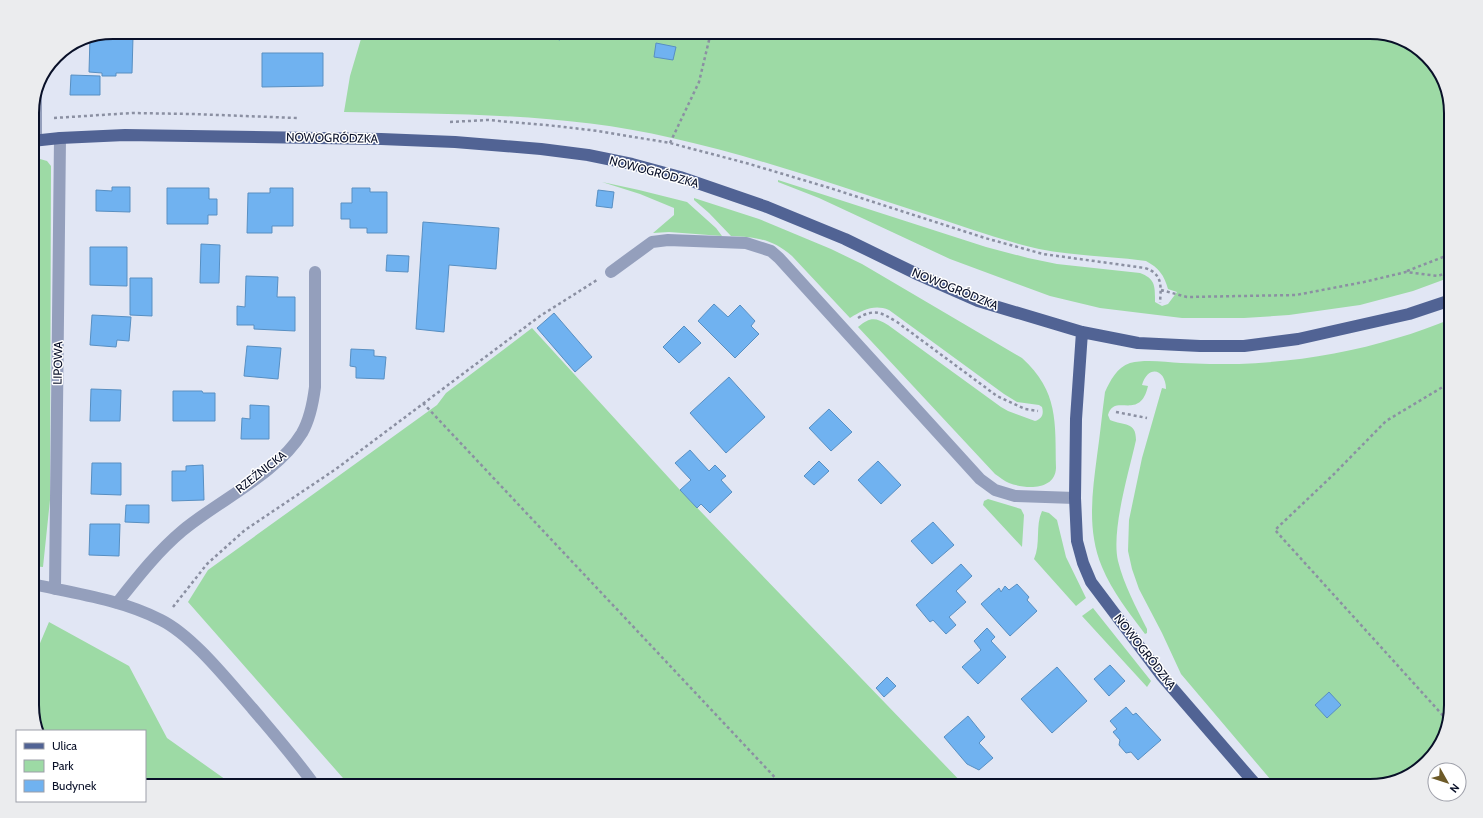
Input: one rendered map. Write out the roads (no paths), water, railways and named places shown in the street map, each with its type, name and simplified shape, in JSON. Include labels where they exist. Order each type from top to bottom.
[{"type":"main road","name":"NOWOGRÓDZKA","points":[[39,140],[132,135],[381,139],[541,149],[588,155],[632,164],[680,177],[767,207],[844,239],[978,301],[1082,332],[1076,419],[1075,498],[1077,541],[1083,563],[1091,582],[1161,675],[1251,779]]},
{"type":"main road","points":[[1082,332],[1138,343],[1200,346],[1244,346],[1298,339],[1410,314],[1444,302]]},
{"type":"street","name":"LIPOWA","points":[[55,589],[60,138]]},
{"type":"street","points":[[611,272],[652,242],[668,240],[746,243],[771,251],[980,479],[995,490],[1015,496],[1075,498]]},
{"type":"street","name":"RZEŹNICKA","points":[[117,603],[164,547],[183,530],[282,458],[302,433],[313,404],[315,387],[315,272]]},
{"type":"street","points":[[39,586],[117,603],[143,611],[162,620],[186,638],[213,665],[302,767],[310,779]]}]
